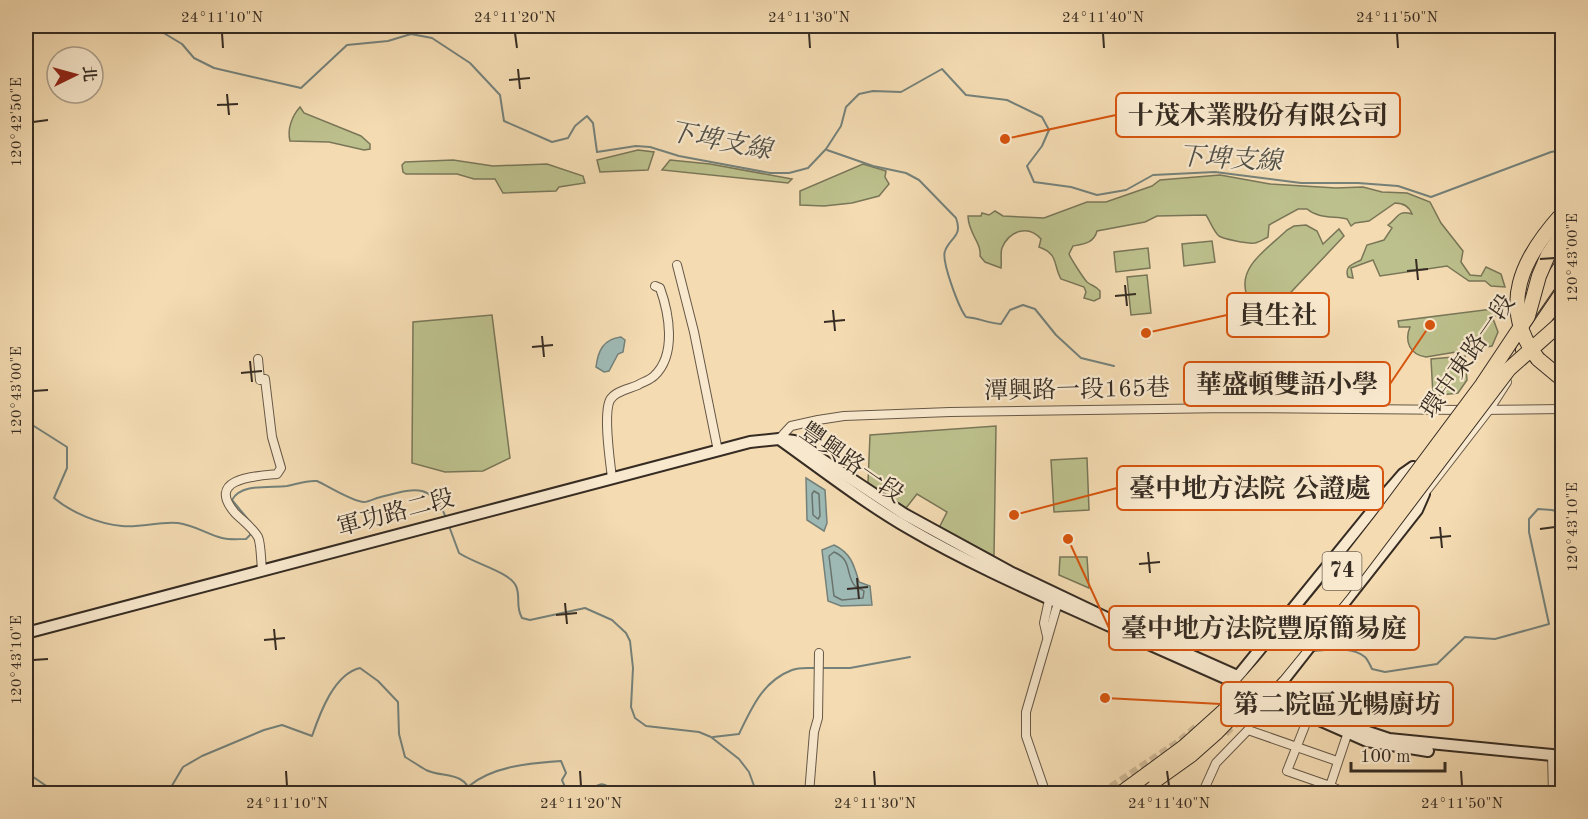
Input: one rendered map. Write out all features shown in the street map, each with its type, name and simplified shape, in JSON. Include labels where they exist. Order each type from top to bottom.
[{"type":"highway","points":[[1563,214],[1537,244],[1528,259],[1521,276],[1518,294],[1518,314],[1524,340],[1538,359],[1550,371],[1563,379]]},
{"type":"highway","points":[[1528,316],[1539,276],[1548,255],[1563,234]]},
{"type":"highway","name":"74","points":[[1120,794],[1184,747],[1245,689],[1382,519],[1476,394],[1563,266]]},
{"type":"highway","name":"74","points":[[1137,794],[1191,755],[1217,732],[1275,672],[1342,590],[1509,369],[1563,293]]},
{"type":"highway","points":[[1509,369],[1563,322]]},
{"type":"street","name":"環中東路一段","points":[[1405,478],[1456,410],[1563,257]]},
{"type":"street","points":[[677,266],[694,332],[718,451]]},
{"type":"street","points":[[612,478],[608,428],[610,400],[615,394],[653,377],[664,360],[668,347],[669,332],[663,294],[660,288],[654,286]]},
{"type":"street","name":"環中東路一段","points":[[1424,494],[1489,410],[1563,300]]},
{"type":"street","points":[[258,359],[260,380],[265,380],[272,437],[281,468],[277,474],[240,478],[230,484],[227,497],[231,508],[259,538],[262,569]]},
{"type":"street","name":"潭興路一段165巷","points":[[779,439],[791,426],[844,416],[990,411],[1230,408],[1563,409]]},
{"type":"street","name":"軍功路二段","points":[[26,633],[750,442],[779,439]]},
{"type":"street","name":"豐興路一段","points":[[779,439],[828,475],[910,529],[1006,580],[1054,596],[1109,619],[1348,729],[1389,739],[1557,759]]},
{"type":"street","points":[[1237,679],[1390,489],[1403,474],[1413,467]]},
{"type":"street","points":[[1272,696],[1417,510],[1424,494]]},
{"type":"street","points":[[1046,794],[1026,736],[1026,712],[1047,636],[1044,623],[1054,596]]},
{"type":"street","points":[[808,794],[814,732],[818,718],[819,653]]},
{"type":"street","points":[[1310,712],[1287,771],[1348,794]]},
{"type":"street","points":[[1330,786],[1348,729]]},
{"type":"street","points":[[1202,794],[1216,763],[1248,730],[1337,761]]},
{"type":"street","points":[[1553,794],[1557,759]]},
{"type":"green space","points":[[300,107],[304,113],[361,136],[370,144],[370,149],[364,150],[329,142],[290,141],[291,123]]},
{"type":"green space","points":[[638,150],[654,152],[648,170],[600,172],[597,160]]},
{"type":"green space","points":[[453,160],[493,166],[547,164],[583,176],[585,183],[559,187],[556,191],[503,193],[495,179],[474,179],[457,174],[406,174],[403,172],[402,165],[405,162]]},
{"type":"green space","points":[[670,160],[710,164],[792,179],[788,183],[662,170]]},
{"type":"green space","points":[[863,164],[886,171],[885,177],[889,184],[879,196],[852,203],[824,206],[800,205],[800,191]]},
{"type":"green space","points":[[1220,175],[1270,184],[1336,188],[1363,187],[1382,192],[1407,193],[1430,202],[1441,223],[1463,251],[1461,262],[1470,275],[1481,276],[1486,267],[1501,274],[1505,287],[1491,286],[1485,281],[1469,281],[1447,266],[1380,276],[1373,260],[1351,268],[1353,278],[1348,277],[1348,268],[1361,260],[1367,245],[1384,240],[1392,228],[1388,225],[1398,215],[1412,214],[1407,207],[1398,203],[1369,221],[1355,223],[1351,226],[1347,219],[1322,216],[1307,209],[1298,209],[1269,225],[1268,237],[1255,243],[1219,236],[1206,215],[1157,216],[1145,222],[1097,231],[1096,235],[1085,244],[1073,246],[1069,254],[1087,282],[1100,291],[1100,298],[1094,301],[1084,298],[1086,292],[1084,287],[1061,279],[1055,260],[1050,253],[1039,247],[1041,239],[1036,234],[1025,231],[1009,237],[1001,250],[1001,268],[985,262],[980,256],[979,247],[970,228],[968,216],[981,216],[982,213],[989,215],[995,211],[1003,216],[1044,218],[1087,202],[1106,202],[1152,186],[1160,180]]},
{"type":"green space","points":[[1306,225],[1317,231],[1323,244],[1339,229],[1344,236],[1261,324],[1255,318],[1266,307],[1255,304],[1247,295],[1246,275],[1256,258],[1287,230],[1294,226]]},
{"type":"green space","points":[[1212,241],[1215,262],[1184,266],[1182,244]]},
{"type":"green space","points":[[1148,248],[1150,268],[1116,272],[1114,252]]},
{"type":"green space","points":[[1147,275],[1151,313],[1131,315],[1127,277]]},
{"type":"green space","points":[[1500,308],[1501,315],[1492,316],[1498,332],[1492,346],[1426,357],[1412,350],[1408,342],[1410,327],[1399,327],[1398,321]]},
{"type":"green space","points":[[492,315],[510,458],[483,471],[445,472],[412,463],[413,322]]},
{"type":"green space","points":[[1465,356],[1467,380],[1458,393],[1433,396],[1431,359]]},
{"type":"green space","points":[[996,426],[994,556],[939,528],[947,512],[917,494],[906,508],[868,483],[870,435]]},
{"type":"green space","points":[[1087,458],[1089,510],[1054,512],[1051,460]]},
{"type":"green space","points":[[1060,557],[1087,557],[1089,588],[1059,575]]},
{"type":"water","points":[[621,337],[625,340],[623,352],[618,354],[609,371],[604,372],[596,367],[602,347],[610,340]]},
{"type":"water","points":[[806,478],[825,490],[827,523],[824,531],[807,520]]},
{"type":"water","points":[[834,545],[848,556],[859,582],[870,586],[872,605],[841,606],[828,601],[822,550]]},
{"type":"waterway","name":"下埤支線","points":[[152,26],[182,44],[194,58],[214,68],[301,88],[347,45],[388,41],[411,34],[432,38],[470,63],[500,95],[504,121],[552,142],[568,138],[575,126],[587,116],[593,123],[597,152],[636,146],[650,147],[679,156],[770,173],[789,173],[808,168],[826,149],[841,126],[846,107],[859,94],[873,91],[901,92],[942,69],[966,95],[1007,100],[1042,117],[1049,130],[1042,146],[1027,166],[1034,182],[1071,187],[1097,195],[1126,190],[1153,175],[1215,172],[1301,183],[1398,186],[1431,197],[1551,152],[1562,150]]},
{"type":"waterway","points":[[827,150],[873,166],[906,173],[919,180],[956,218],[957,233],[947,246],[944,256],[951,284],[966,317],[1001,324],[1010,310],[1023,305],[1035,309],[1056,335],[1081,358],[1114,366]]},
{"type":"waterway","points":[[26,421],[67,447],[67,468],[54,498],[77,513],[104,523],[122,526],[178,523],[228,539],[246,539],[252,533]]},
{"type":"waterway","points":[[256,529],[232,500],[236,495],[257,487],[287,486],[313,481],[364,502],[409,491],[426,492],[434,497],[446,518]]},
{"type":"waterway","points":[[1313,651],[1354,651],[1365,657],[1372,669],[1385,672],[1437,664],[1465,637],[1495,639],[1549,624],[1529,532],[1529,519],[1538,509],[1562,513]]},
{"type":"waterway","points":[[449,526],[459,553],[507,576],[516,586],[522,618],[530,620],[585,608],[612,620],[626,633],[630,641],[633,668],[631,707],[635,718],[646,726],[699,732],[711,737],[739,759],[749,772],[757,794]]},
{"type":"waterway","points":[[821,668],[850,668],[910,657]]},
{"type":"waterway","points":[[167,794],[183,767],[202,756],[264,730],[282,725],[312,736],[335,686],[351,672],[360,668],[378,681],[398,702],[399,734],[405,757],[426,770],[459,778],[471,794]]},
{"type":"waterway","points":[[713,737],[739,734],[760,696],[773,681],[798,668],[815,668]]},
{"type":"waterway","points":[[469,786],[501,770],[561,761],[566,773],[562,780],[568,794]]},
{"type":"waterway","points":[[26,772],[58,794]]},
{"type":"waterway","points":[[584,794],[601,784],[608,786],[617,794]]},
{"type":"tunnel","points":[[1272,646],[1389,498]]},
{"type":"tunnel","points":[[1225,733],[1253,708],[1283,672]]},
{"type":"tunnel","points":[[1101,794],[1179,742],[1199,725]]},
{"type":"tunnel","points":[[1145,794],[1164,781]]},
{"type":"place","name":"十茂木業股份有限公司","points":[[1005,139]]},
{"type":"place","name":"華盛頓雙語小學","points":[[1430,325]]},
{"type":"place","name":"員生社","points":[[1146,333]]},
{"type":"place","name":"臺中地方法院 公證處","points":[[1014,515]]},
{"type":"place","name":"臺中地方法院豐原簡易庭","points":[[1068,539]]},
{"type":"place","name":"第二院區光暢廚坊","points":[[1105,698]]}]
